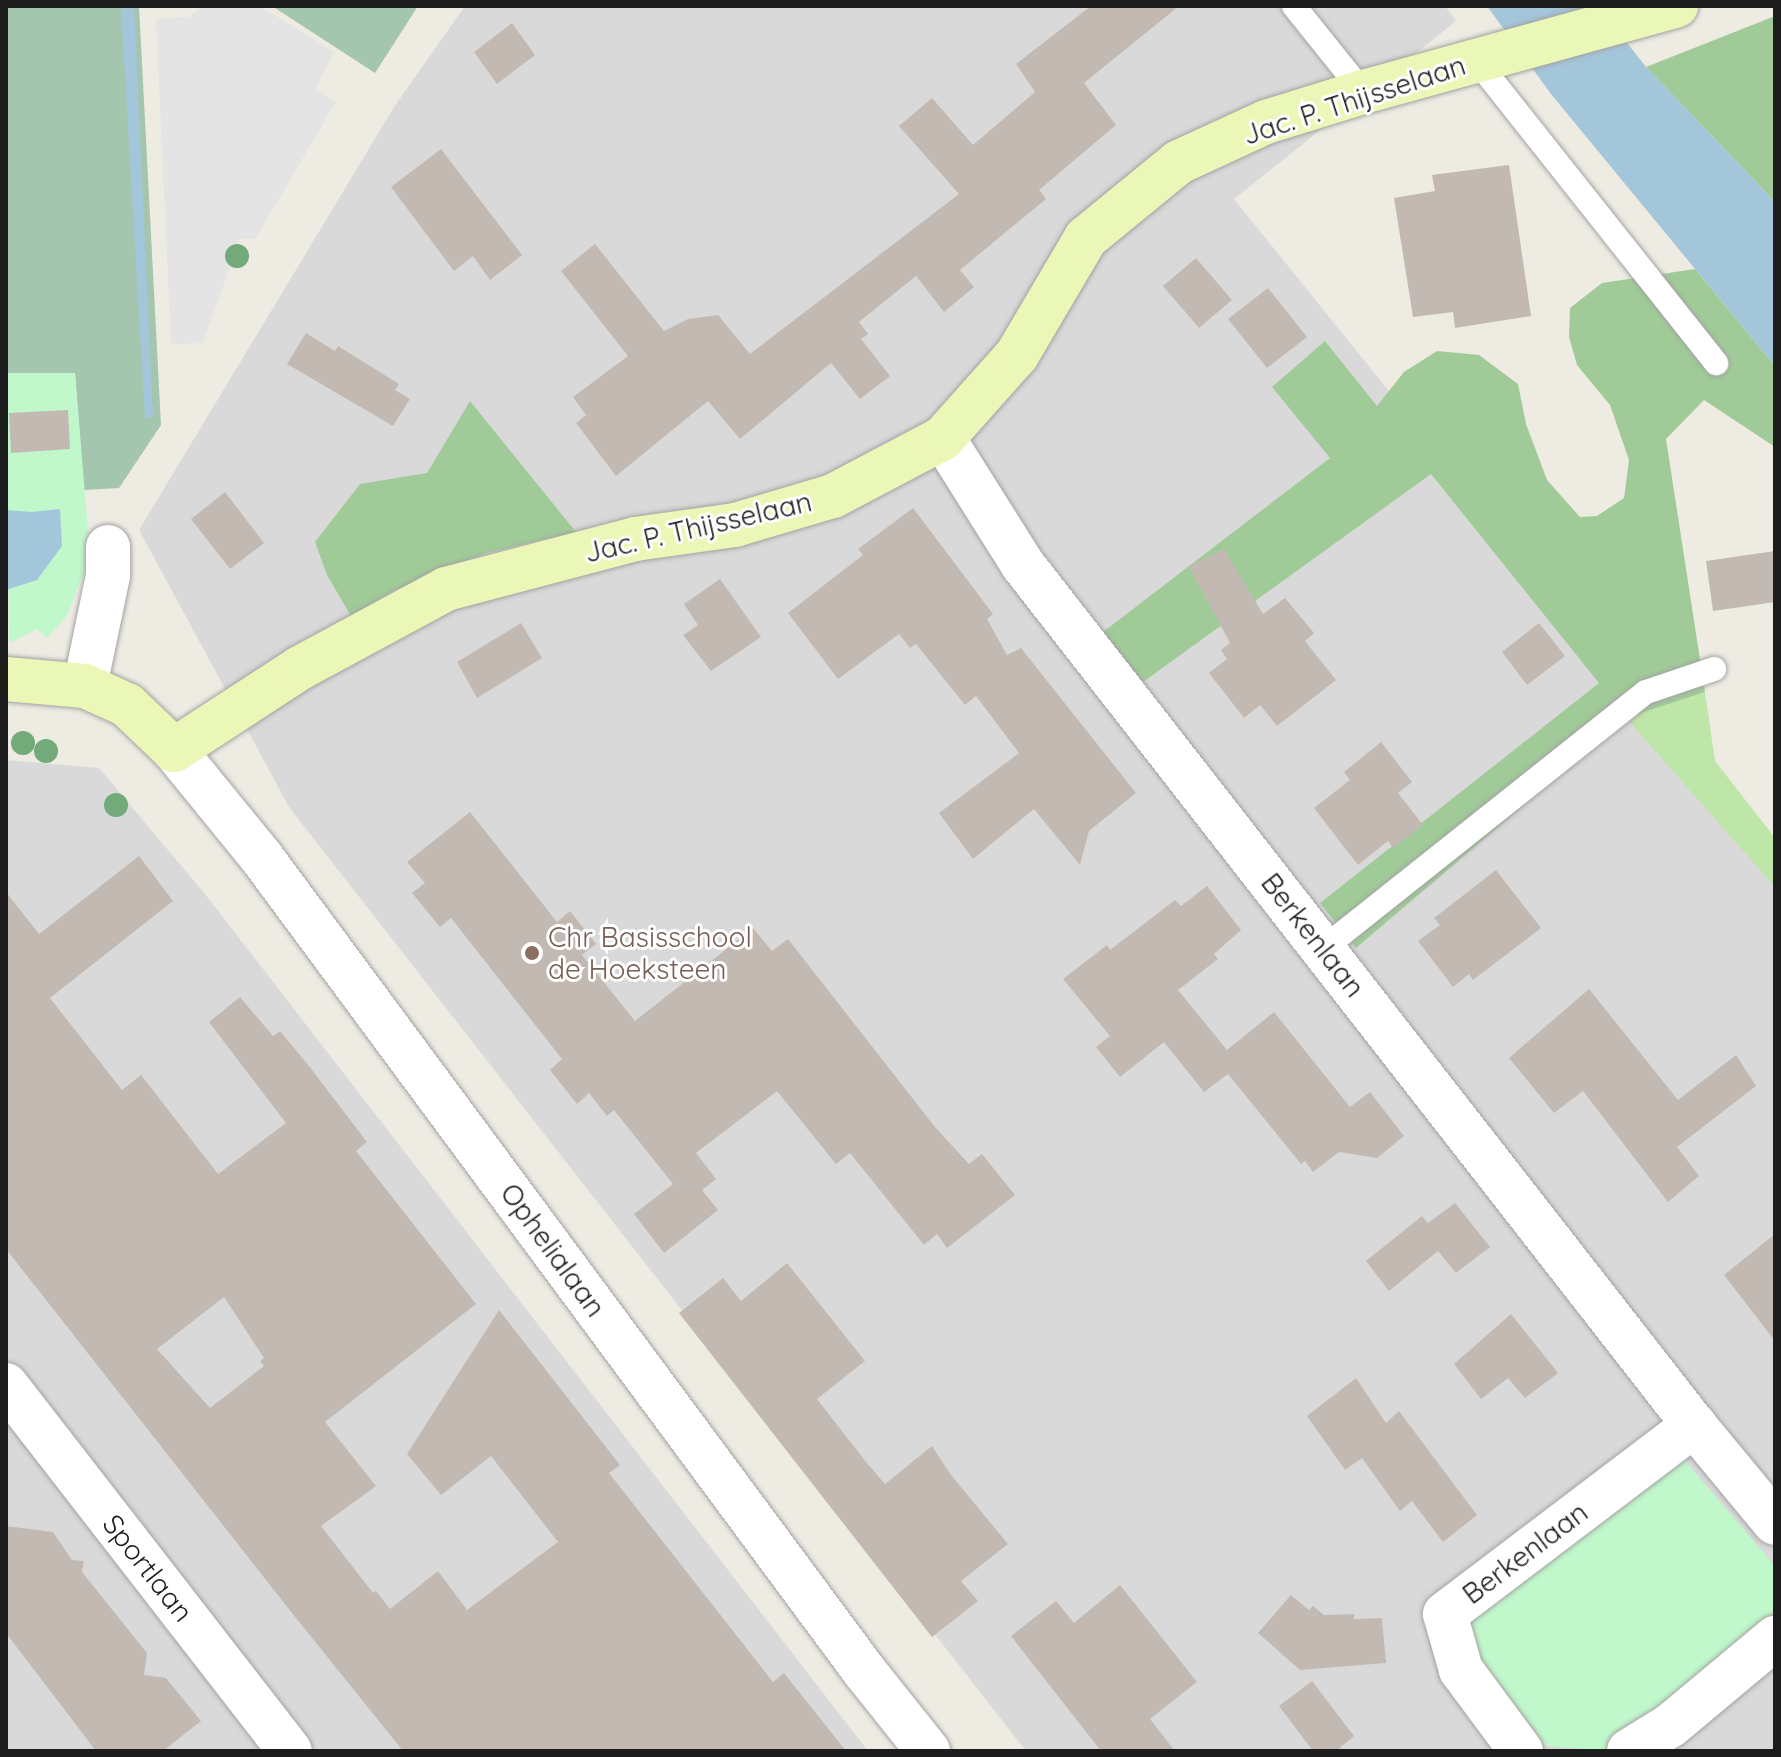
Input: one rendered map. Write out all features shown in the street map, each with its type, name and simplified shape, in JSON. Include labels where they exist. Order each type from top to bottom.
[{"type":"street","name":"Jac. P. Thijsselaan","points":[[174,750],[300,668],[446,589],[635,539],[735,525],[833,496],[943,438],[1017,355],[1086,238],[1179,162],[1266,122],[1490,55],[1629,21],[1676,6]]},
{"type":"street","name":"Berkenlaan","points":[[943,438],[1023,565],[1694,1425],[1775,1523]]},
{"type":"street","points":[[85,686],[108,576],[108,547]]},
{"type":"street","points":[[6,679],[85,686],[127,705],[174,750]]},
{"type":"street","name":"Ophelialaan","points":[[174,750],[262,858],[856,1659],[928,1751]]},
{"type":"street","name":"Sportlaan","points":[[6,1385],[290,1751]]},
{"type":"street","name":"Berkenlaan","points":[[1521,1751],[1461,1670],[1445,1614],[1694,1425]]},
{"type":"street","points":[[1629,1751],[1671,1725],[1775,1638]]},
{"type":"lane","points":[[1301,9],[1363,92]]},
{"type":"lane","points":[[1490,55],[1716,363]]},
{"type":"lane","points":[[1324,948],[1646,692],[1714,669]]},
{"type":"shaded area","points":[[202,6],[260,6],[334,52],[315,89],[336,102],[255,239],[240,238],[203,343],[171,344],[156,19],[189,17]]},
{"type":"shaded area","points":[[465,6],[1445,6],[1456,21],[1234,199],[1775,870],[1775,1751],[1026,1751],[289,807],[139,530],[396,104]]},
{"type":"shaded area","points":[[6,760],[99,768],[205,894],[868,1751],[6,1751]]},
{"type":"green space","points":[[6,6],[139,6],[161,425],[119,488],[84,490],[75,374],[6,373]]},
{"type":"green space","points":[[272,6],[418,6],[375,73]]},
{"type":"green space","points":[[1775,16],[1775,202],[1646,67]]},
{"type":"green space","points":[[1695,269],[1775,366],[1775,447],[1704,400],[1666,439],[1705,692],[1626,718],[1356,948],[1320,903],[1599,683],[1431,474],[1143,682],[1103,632],[1330,458],[1272,387],[1325,341],[1377,406],[1404,372],[1437,351],[1479,355],[1518,384],[1526,424],[1547,480],[1580,517],[1597,516],[1624,498],[1629,460],[1610,405],[1577,365],[1569,337],[1570,308],[1602,283]]},
{"type":"green space","points":[[6,373],[75,373],[90,556],[67,616],[47,638],[37,629],[9,643]]},
{"type":"green space","points":[[470,401],[576,532],[486,553],[393,591],[351,616],[327,575],[315,542],[360,484],[427,473]]},
{"type":"green space","points":[[1705,692],[1715,761],[1775,838],[1775,887],[1626,718]]},
{"type":"green space","points":[[1680,1455],[1775,1566],[1775,1613],[1608,1751],[1546,1746],[1480,1661],[1470,1618]]},
{"type":"water","points":[[121,6],[134,6],[153,417],[145,418]]},
{"type":"water","points":[[1487,6],[1598,6],[1646,67],[1775,202],[1775,366],[1551,94]]},
{"type":"water","points":[[60,509],[62,546],[37,580],[6,590],[6,510],[32,512]]},
{"type":"building","points":[[1091,6],[1179,6],[1084,83],[1116,125],[1039,190],[1046,199],[960,270],[974,287],[944,312],[916,276],[859,322],[868,334],[861,339],[890,376],[860,399],[831,363],[740,439],[708,401],[616,476],[576,423],[586,415],[573,397],[628,356],[561,271],[595,244],[664,331],[688,319],[718,315],[750,354],[959,194],[899,126],[932,98],[973,145],[1035,92],[1016,64]]},
{"type":"building","points":[[512,23],[535,55],[497,84],[474,52]]},
{"type":"building","points":[[441,149],[522,255],[490,280],[473,256],[454,271],[391,187]]},
{"type":"building","points":[[1509,165],[1531,316],[1455,328],[1453,312],[1413,317],[1394,198],[1435,191],[1432,175]]},
{"type":"building","points":[[1196,258],[1232,300],[1199,328],[1163,286]]},
{"type":"building","points":[[1268,288],[1307,337],[1267,368],[1228,319]]},
{"type":"building","points":[[306,333],[335,351],[338,346],[399,384],[395,390],[410,399],[393,426],[287,364]]},
{"type":"building","points":[[68,410],[70,449],[11,453],[9,413]]},
{"type":"building","points":[[225,492],[264,543],[230,569],[191,519]]},
{"type":"building","points":[[913,508],[993,614],[987,619],[1007,655],[1021,648],[1136,793],[1089,831],[1080,865],[1034,809],[973,859],[939,813],[1019,753],[976,696],[965,705],[916,644],[910,648],[899,634],[838,679],[788,613],[863,555],[858,549]]},
{"type":"building","points":[[1224,549],[1263,614],[1285,598],[1314,633],[1305,641],[1336,680],[1277,726],[1260,705],[1244,718],[1209,673],[1227,659],[1221,650],[1230,643],[1189,566]]},
{"type":"building","points":[[1775,551],[1775,602],[1713,611],[1706,561]]},
{"type":"building","points":[[720,579],[761,637],[711,671],[683,635],[698,625],[684,604]]},
{"type":"building","points":[[521,623],[542,658],[477,698],[457,662]]},
{"type":"building","points":[[1539,623],[1565,656],[1527,685],[1502,652]]},
{"type":"building","points":[[1381,742],[1412,782],[1398,793],[1423,825],[1393,848],[1388,841],[1358,865],[1314,808],[1350,780],[1344,772]]},
{"type":"building","points":[[470,812],[557,922],[570,911],[596,944],[582,955],[635,1021],[753,928],[772,951],[788,939],[935,1127],[969,1164],[982,1154],[1015,1195],[947,1248],[937,1234],[924,1245],[850,1153],[836,1164],[777,1091],[696,1153],[716,1179],[702,1190],[718,1210],[664,1253],[634,1214],[673,1184],[614,1110],[607,1116],[589,1093],[577,1104],[550,1070],[562,1059],[451,918],[440,927],[412,893],[425,883],[407,862]]},
{"type":"building","points":[[139,856],[173,901],[50,998],[122,1090],[141,1075],[218,1174],[286,1123],[209,1022],[240,997],[273,1036],[280,1031],[309,1066],[367,1142],[356,1151],[476,1304],[325,1422],[376,1486],[321,1526],[373,1593],[376,1591],[390,1609],[438,1571],[467,1610],[558,1542],[491,1456],[441,1495],[407,1454],[499,1310],[620,1465],[609,1473],[773,1682],[784,1673],[846,1751],[403,1751],[6,1249],[6,892],[39,934]],"holes":[[[224,1297],[264,1358],[260,1361],[264,1366],[210,1408],[157,1349]]]},
{"type":"building","points":[[1496,870],[1541,928],[1473,980],[1469,974],[1453,987],[1418,941],[1440,925],[1434,918]]},
{"type":"building","points":[[1207,886],[1241,930],[1214,954],[1218,959],[1178,990],[1227,1050],[1274,1012],[1350,1107],[1370,1092],[1404,1136],[1377,1158],[1339,1152],[1313,1172],[1305,1161],[1301,1164],[1228,1074],[1204,1092],[1164,1042],[1120,1077],[1096,1047],[1110,1036],[1063,979],[1107,945],[1110,950],[1175,900],[1181,906]]},
{"type":"building","points":[[1589,989],[1678,1100],[1736,1055],[1756,1086],[1677,1147],[1699,1176],[1668,1202],[1583,1091],[1554,1113],[1509,1058]]},
{"type":"building","points":[[1455,1203],[1490,1247],[1456,1273],[1438,1251],[1389,1291],[1366,1261],[1422,1216],[1428,1223]]},
{"type":"building","points":[[1775,1234],[1775,1341],[1724,1275]]},
{"type":"building","points":[[787,1263],[865,1361],[817,1399],[866,1462],[885,1484],[932,1446],[951,1475],[1008,1544],[961,1581],[978,1601],[932,1637],[679,1313],[723,1278],[741,1301]]},
{"type":"building","points":[[1511,1314],[1558,1373],[1525,1398],[1508,1378],[1481,1399],[1454,1364]]},
{"type":"building","points":[[1356,1378],[1386,1423],[1399,1411],[1477,1515],[1443,1542],[1412,1501],[1400,1511],[1362,1458],[1345,1470],[1307,1416]]},
{"type":"building","points":[[6,1526],[53,1532],[72,1560],[84,1561],[82,1572],[147,1653],[144,1675],[166,1678],[201,1721],[163,1751],[96,1751],[6,1633]]},
{"type":"building","points":[[1120,1585],[1197,1682],[1150,1719],[1175,1751],[1101,1751],[1011,1636],[1056,1601],[1074,1623]]},
{"type":"building","points":[[1291,1595],[1309,1610],[1313,1606],[1324,1615],[1354,1614],[1354,1619],[1382,1618],[1386,1663],[1300,1670],[1258,1633]]},
{"type":"building","points":[[1312,1681],[1354,1736],[1336,1751],[1313,1751],[1279,1706]]},
{"type":"place","name":"Chr Basisschool de Hoeksteen","points":[[532,953]]}]
